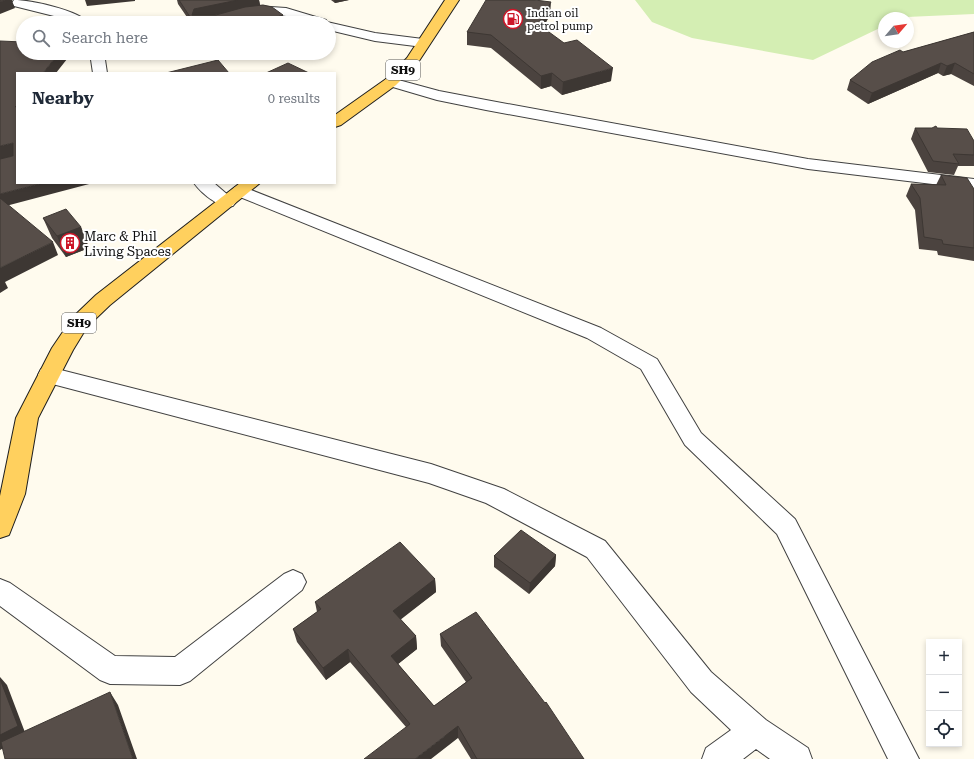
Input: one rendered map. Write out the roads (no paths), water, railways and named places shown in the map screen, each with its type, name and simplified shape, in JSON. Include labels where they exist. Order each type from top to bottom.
[{"type":"main road","name":"SH9","points":[[336,121],[391,82],[412,61],[452,0]]},
{"type":"main road","name":"SH9","points":[[0,527],[13,494],[27,418],[49,375],[80,322],[103,300],[239,192]]},
{"type":"street","points":[[19,3],[49,9],[66,16]]},
{"type":"street","points":[[232,16],[257,10],[290,12],[301,16]]},
{"type":"street","points":[[336,28],[375,37],[423,43]]},
{"type":"street","points":[[98,60],[100,72]]},
{"type":"street","points":[[391,82],[486,105],[808,164],[974,184]]},
{"type":"street","points":[[207,184],[239,192],[594,333],[649,364],[693,439],[786,527],[904,759]]},
{"type":"street","points":[[49,375],[431,474],[495,496],[596,548],[701,682],[755,732],[797,759]]},
{"type":"street","points":[[0,591],[110,670],[180,671],[293,582]]},
{"type":"street","points":[[717,759],[755,732]]},
{"type":"place","name":"Indian oil petrol pump","points":[[513,19]]},
{"type":"place","name":"Marc & Phil Living Spaces","points":[[70,243]]}]
